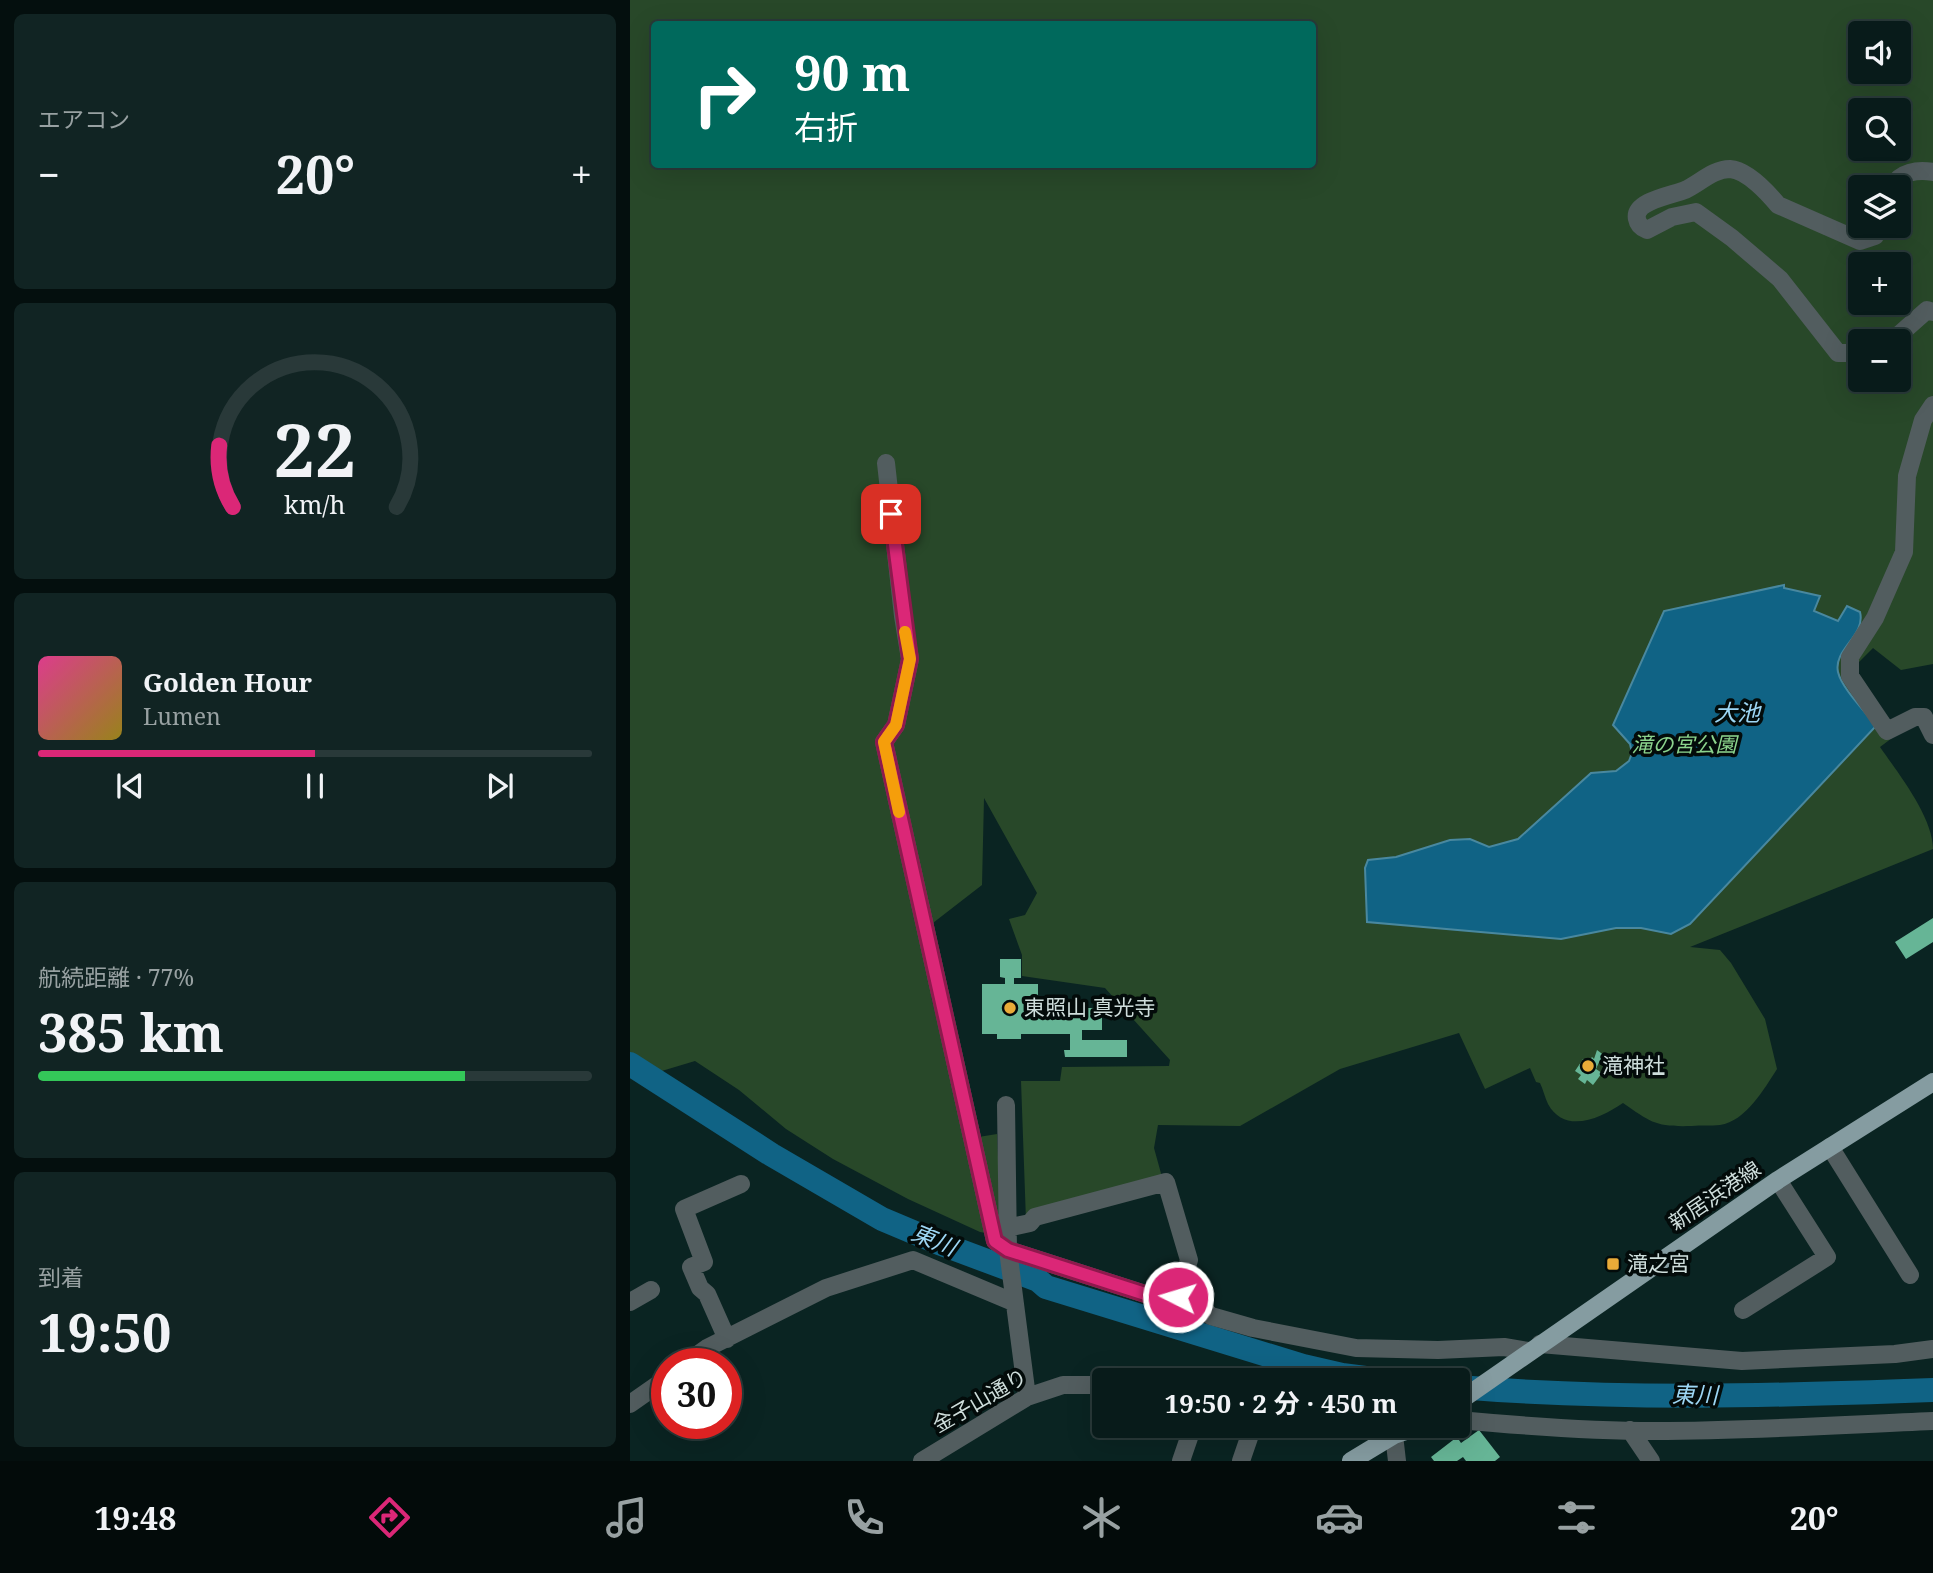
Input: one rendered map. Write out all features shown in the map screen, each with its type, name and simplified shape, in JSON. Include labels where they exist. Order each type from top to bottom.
[{"type":"main road","name":"新居浜港線","points":[[1470,1394],[1778,1180],[1933,1082]]},
{"type":"main road","points":[[1351,1461],[1389,1438]]},
{"type":"street","points":[[1848,236],[1778,205],[1770,195],[1743,174],[1731,169],[1717,171],[1685,190],[1645,205],[1637,211],[1636,217],[1638,223],[1647,230],[1672,217],[1696,212],[1732,238],[1780,279],[1838,353],[1848,353]]},
{"type":"street","points":[[1906,175],[1918,169],[1933,172]]},
{"type":"street","points":[[1906,329],[1927,310],[1933,312]]},
{"type":"street","points":[[1933,405],[1923,420],[1907,476],[1904,552],[1875,618],[1850,657],[1850,676],[1887,731],[1915,717],[1924,718],[1933,735]]},
{"type":"street","points":[[886,463],[910,659],[896,725],[884,742],[995,1241],[1008,1252],[1167,1301],[1178,1297],[1194,1300],[1211,1316],[1253,1328],[1356,1348],[1534,1348],[1742,1361],[1895,1354],[1933,1349]]},
{"type":"street","points":[[1006,1105],[1008,1252],[1027,1397]]},
{"type":"street","points":[[1830,1147],[1910,1275]]},
{"type":"street","points":[[1743,1310],[1827,1258],[1778,1180]]},
{"type":"street","points":[[1007,1228],[1030,1223],[1034,1217],[1167,1182],[1189,1260],[1178,1297]]},
{"type":"street","points":[[727,1339],[707,1294],[700,1288],[691,1267],[704,1262],[684,1209],[741,1184]]},
{"type":"street","points":[[707,1348],[826,1288],[913,1260],[1013,1298]]},
{"type":"street","points":[[630,1302],[651,1290]]},
{"type":"street","name":"金子山通り","points":[[922,1461],[1027,1397],[1063,1385],[1092,1385]]},
{"type":"street","points":[[631,1401],[651,1388]]},
{"type":"street","points":[[1470,1421],[1544,1428],[1743,1430],[1933,1421]]},
{"type":"street","points":[[1630,1430],[1651,1461]]},
{"type":"street","points":[[1181,1461],[1189,1438]]},
{"type":"street","points":[[1241,1461],[1249,1438]]},
{"type":"street","points":[[1394,1438],[1397,1461]]},
{"type":"green space","name":"滝の宮公園","points":[[630,0],[1933,0],[1933,664],[1901,670],[1873,648],[1856,665],[1857,676],[1892,738],[1880,747],[1921,810],[1933,849],[1690,947],[1720,950],[1731,963],[1765,1019],[1777,1069],[1746,1111],[1720,1125],[1670,1126],[1648,1119],[1623,1103],[1584,1121],[1564,1119],[1548,1104],[1540,1083],[1536,1082],[1530,1068],[1485,1089],[1459,1033],[1340,1069],[1240,1126],[1158,1125],[1154,1148],[1162,1177],[1026,1221],[1021,1081],[1060,1081],[1062,1067],[1169,1066],[1170,1060],[1105,988],[1022,976],[1022,955],[1009,919],[1025,915],[1037,893],[984,798],[982,885],[920,933],[933,988],[931,996],[966,1139],[997,1134],[1001,1226],[986,1233],[980,1232],[908,1199],[833,1159],[786,1129],[739,1090],[695,1061],[655,1073],[630,1056]]},
{"type":"water","name":"大池","points":[[1784,585],[1784,588],[1820,596],[1814,611],[1838,621],[1847,606],[1860,612],[1861,621],[1840,656],[1838,672],[1849,693],[1876,726],[1690,924],[1671,934],[1641,928],[1616,928],[1561,939],[1367,922],[1365,868],[1368,860],[1396,857],[1450,840],[1470,839],[1489,847],[1518,839],[1591,773],[1616,771],[1629,761],[1632,753],[1630,744],[1613,725],[1664,611]]},
{"type":"building","points":[[1933,918],[1933,942],[1906,959],[1895,942]]},
{"type":"building","name":"東照山 真光寺","points":[[1000,959],[1021,959],[1021,978],[1014,978],[1014,984],[1038,984],[1038,1009],[1045,1009],[1045,1019],[1060,1019],[1060,1008],[1102,1008],[1102,1030],[1082,1030],[1082,1040],[1127,1040],[1127,1057],[1065,1057],[1064,1050],[1070,1050],[1070,1034],[1021,1034],[1021,1039],[997,1039],[997,1034],[982,1034],[982,984],[1005,984],[1005,978],[1000,977]]},
{"type":"building","name":"滝神社","points":[[1597,1050],[1605,1056],[1596,1069],[1602,1073],[1593,1085],[1587,1080],[1585,1084],[1578,1079],[1581,1075],[1575,1071],[1583,1059],[1588,1062],[1592,1057],[1594,1059]]},
{"type":"building","points":[[1479,1430],[1500,1457],[1495,1461],[1466,1461],[1463,1457],[1457,1461],[1434,1461],[1431,1457],[1456,1438],[1461,1443]]},
{"type":"waterway","name":"東川","points":[[630,1064],[772,1155],[882,1219],[1038,1280],[1046,1287],[1312,1368]]},
{"type":"waterway","name":"東川","points":[[1470,1388],[1577,1394],[1696,1396],[1933,1390]]},
{"type":"slow traffic","points":[[899,812],[884,742],[896,725],[910,659],[905,632]]},
{"type":"place","name":"東照山 真光寺","points":[[1010,1008]]},
{"type":"place","name":"滝神社","points":[[1588,1066]]},
{"type":"place","name":"滝之宮","points":[[1613,1264]]},
{"type":"route","points":[[891,514],[910,659],[896,725],[884,742],[995,1241],[1008,1250],[1101,1281],[1167,1301],[1178,1297]]}]
